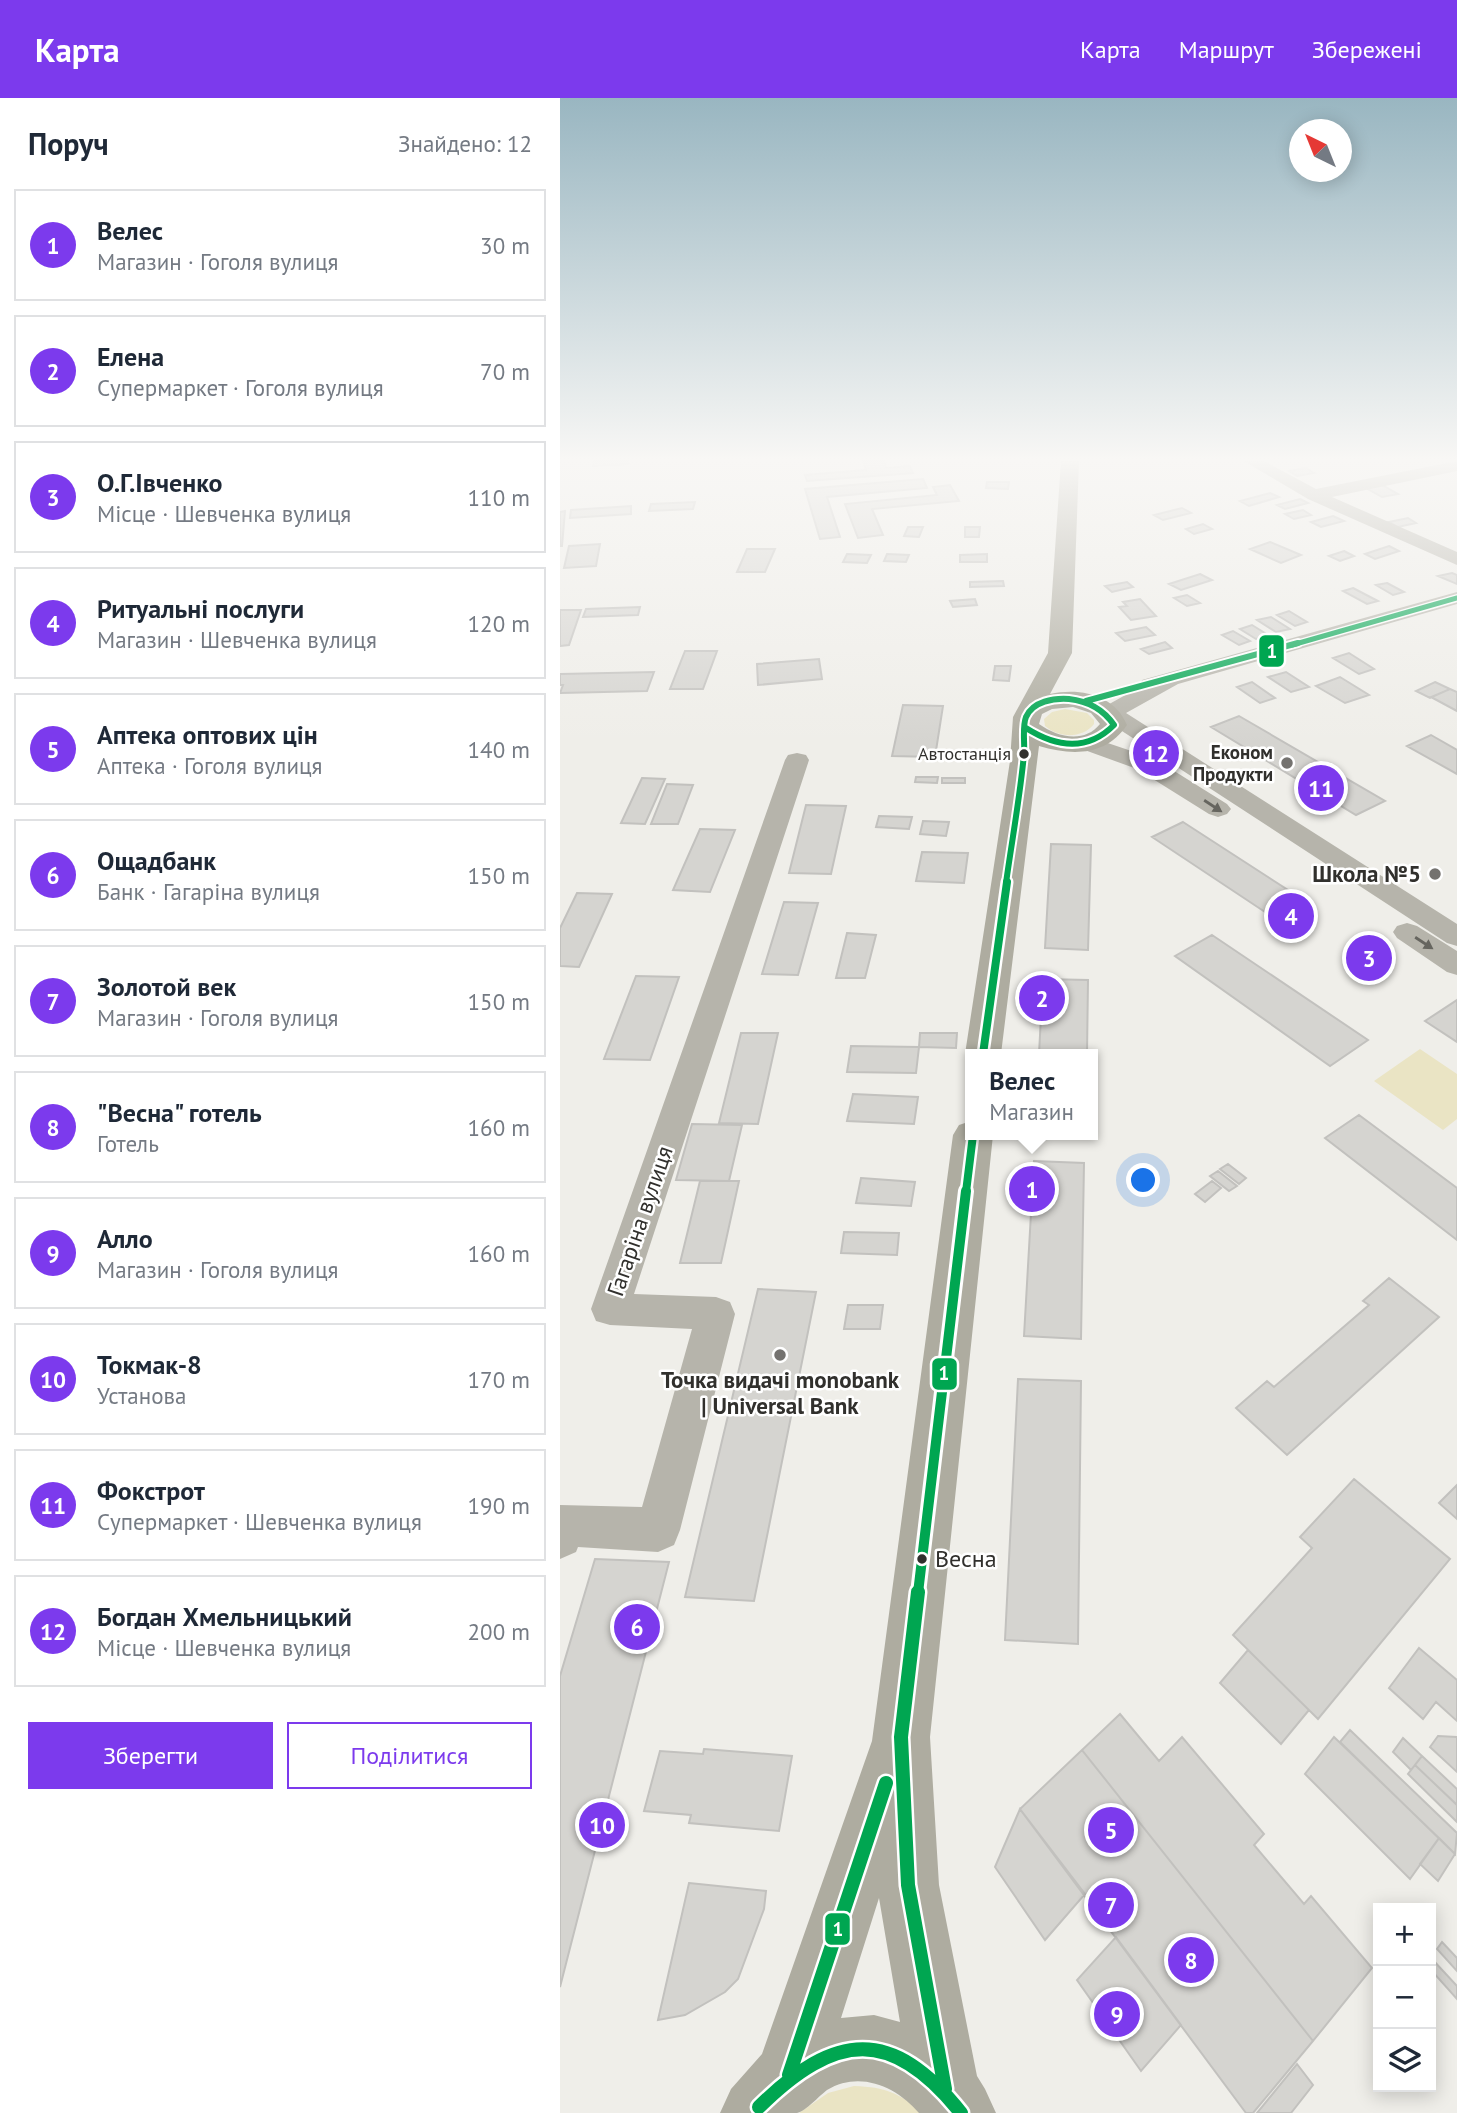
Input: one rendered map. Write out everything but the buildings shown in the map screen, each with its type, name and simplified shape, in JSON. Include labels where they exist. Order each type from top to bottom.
[{"type":"main road","points":[[985,1049],[1028,720],[1032,702],[1060,653],[1065,555]]},
{"type":"main road","points":[[1018,788],[1087,743],[1105,736],[1114,725],[1060,653]]},
{"type":"main road","points":[[1028,720],[1053,701],[1098,707]]},
{"type":"main road","points":[[1028,720],[1034,735],[1052,743],[1087,743]]},
{"type":"main road","points":[[953,2101],[908,1885],[901,1737],[972,1140]]},
{"type":"main road","points":[[759,2101],[901,1737]]},
{"type":"main road","points":[[759,2101],[820,2056],[854,2048],[887,2051],[918,2064],[953,2101]]},
{"type":"street","points":[[1098,707],[1171,680],[1457,598]]},
{"type":"street","points":[[1098,707],[1457,937]]},
{"type":"street","points":[[1087,743],[1146,764],[1457,965]]},
{"type":"street","name":"Гагаріна вулиця","points":[[560,1537],[564,1525],[658,1530],[716,1314],[610,1309],[797,760]]},
{"type":"shaded area","points":[[1065,709],[1087,713],[1094,720],[1094,724],[1083,732],[1070,735],[1057,733],[1045,726],[1044,719],[1052,712]]},
{"type":"shaded area","points":[[1420,1049],[1457,1074],[1457,1119],[1443,1130],[1374,1081]]},
{"type":"shaded area","points":[[854,2086],[892,2092],[923,2113],[799,2113],[828,2093]]},
{"type":"transit line","name":"1","points":[[1086,701],[1170,680],[1457,598]]},
{"type":"transit line","name":"1","points":[[984,1049],[1024,757],[1026,717],[1033,708],[1043,702],[1070,699],[1097,707],[1114,725],[1105,734],[1083,744],[1048,740],[1026,728]]},
{"type":"transit line","name":"1","points":[[945,2089],[908,1885],[901,1737],[972,1140]]},
{"type":"transit line","name":"1","points":[[789,2075],[886,1783]]},
{"type":"transit line","name":"1","points":[[759,2107],[784,2082],[811,2064],[837,2052],[863,2049],[889,2052],[914,2064],[938,2084],[961,2113]]},
{"type":"place","name":"Богдан Хмельницький","points":[[1156,753]]},
{"type":"place","name":"Автостанція","points":[[1024,754]]},
{"type":"place","name":"Економ Продукти","points":[[1287,763]]},
{"type":"place","name":"Фокстрот","points":[[1321,788]]},
{"type":"place","name":"Школа №5","points":[[1435,874]]},
{"type":"place","name":"Ритуальні послуги","points":[[1291,916]]},
{"type":"place","name":"О.Г.Івченко","points":[[1369,958]]},
{"type":"place","name":"Елена","points":[[1042,998]]},
{"type":"place","name":"Велес","points":[[1032,1189]]},
{"type":"place","name":"Точка видачі monobank | Universal Bank","points":[[780,1355]]},
{"type":"place","name":"Весна","points":[[922,1559]]},
{"type":"place","name":"Ощадбанк","points":[[637,1627]]},
{"type":"place","name":"Токмак-8","points":[[602,1825]]},
{"type":"place","name":"Аптека оптових цін","points":[[1111,1830]]},
{"type":"place","name":"Золотой век","points":[[1111,1905]]},
{"type":"place","name":"\"Весна\" готель","points":[[1191,1960]]},
{"type":"place","name":"Алло","points":[[1117,2014]]}]
